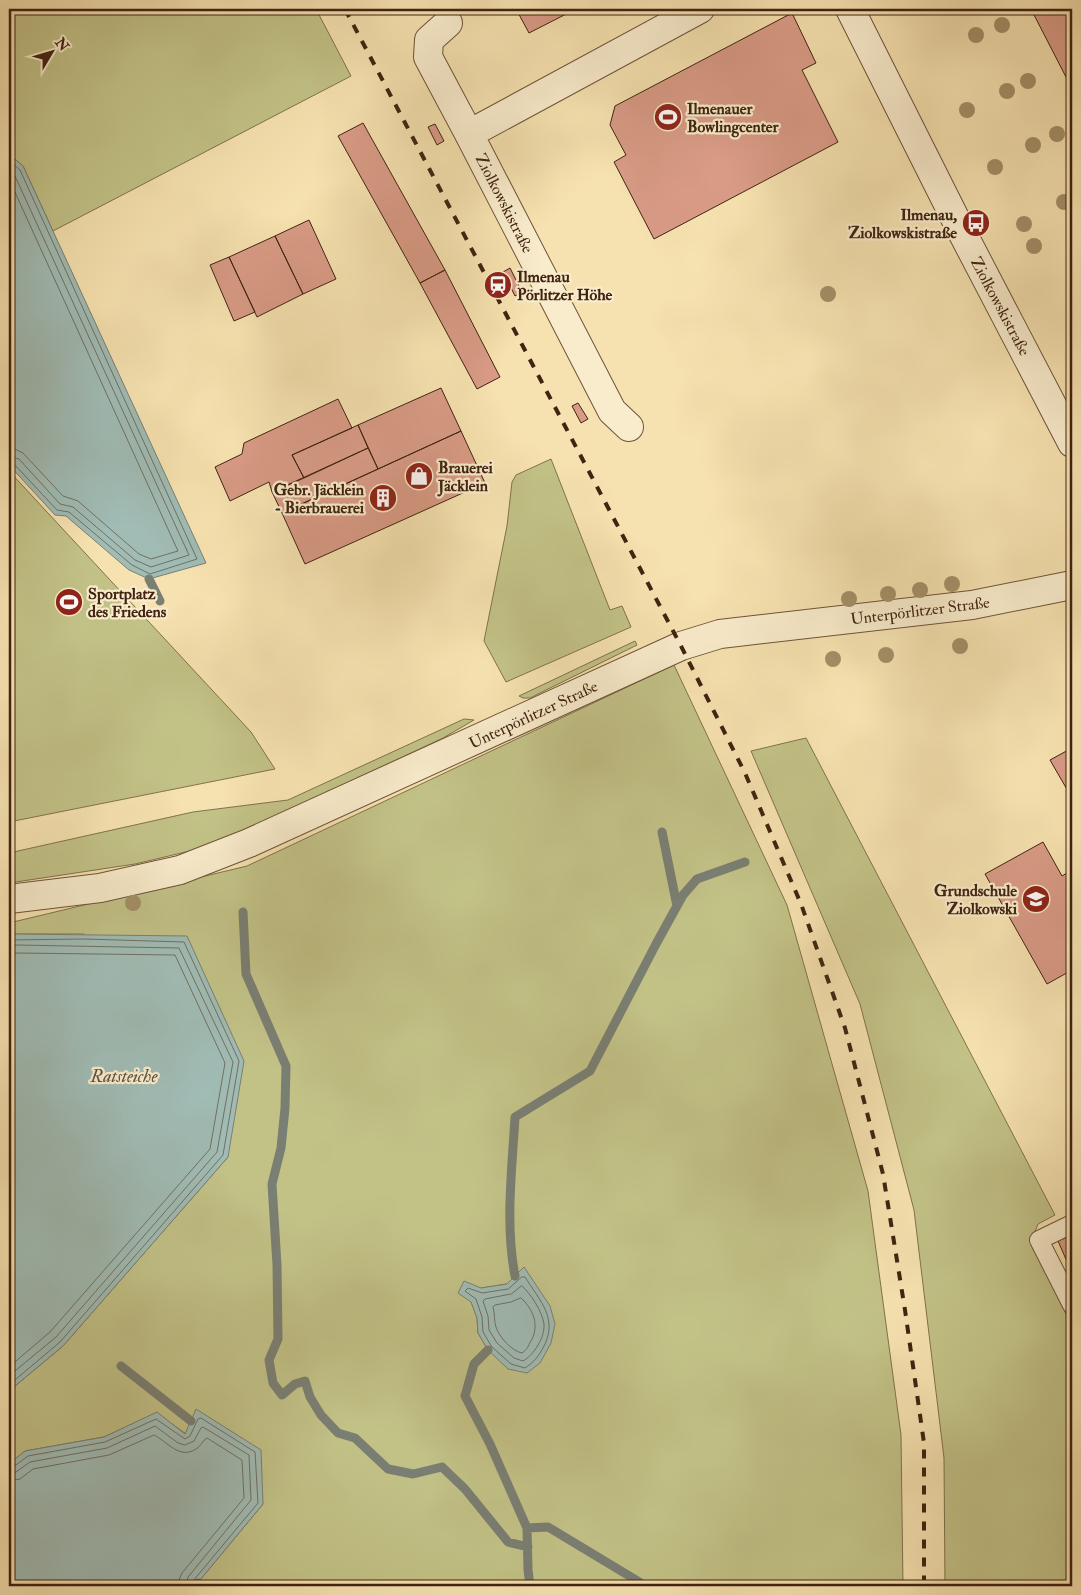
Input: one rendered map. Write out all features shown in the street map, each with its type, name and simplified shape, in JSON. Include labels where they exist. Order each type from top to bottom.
[{"type":"street","name":"Ziolkowskistraße","points":[[469,134],[700,9]]},
{"type":"street","name":"Ziolkowskistraße","points":[[850,9],[966,240],[1072,443]]},
{"type":"street","name":"Ziolkowskistraße","points":[[448,23],[429,40],[428,57],[612,411],[629,427]]},
{"type":"street","name":"Unterpörlitzer Straße","points":[[9,899],[100,888],[180,870],[249,843],[681,646],[720,634],[972,605],[1072,585]]},
{"type":"lane","points":[[1072,1224],[1039,1240],[1072,1305]]},
{"type":"green space","points":[[9,9],[316,9],[351,76],[53,231],[23,166],[9,154]]},
{"type":"green space","points":[[551,459],[610,610],[622,606],[631,627],[506,682],[484,641],[507,526],[512,482],[516,475]]},
{"type":"green space","name":"Sportplatz des Friedens","points":[[9,471],[251,732],[275,769],[9,822]]},
{"type":"green space","points":[[635,641],[637,645],[530,698],[519,696]]},
{"type":"green space","points":[[674,665],[787,905],[868,1191],[901,1435],[903,1586],[195,1586],[263,1504],[196,1410],[186,1434],[157,1413],[104,1437],[25,1451],[9,1464],[9,1391],[63,1346],[228,1157],[84,934],[15,934],[9,936],[9,923],[247,866]],"holes":[[[524,1268],[488,1350],[478,1333],[477,1318],[471,1301],[481,1288],[507,1284]]]},
{"type":"green space","points":[[464,719],[474,720],[443,738],[343,785],[236,834],[194,850],[135,864],[9,883],[9,853],[193,812],[288,800]]},
{"type":"green space","points":[[806,738],[1055,1215],[1038,1224],[1033,1237],[1072,1328],[1072,1586],[945,1586],[944,1458],[914,1210],[860,1004],[751,751]]},
{"type":"water","points":[[9,154],[23,166],[206,563],[149,579],[129,570],[66,516],[55,515],[9,465]]},
{"type":"water","name":"Ratsteiche","points":[[15,934],[187,936],[244,1061],[228,1157],[63,1346],[9,1391],[9,936]]},
{"type":"water","points":[[524,1267],[550,1306],[555,1324],[551,1343],[540,1363],[527,1373],[508,1369],[488,1350],[478,1333],[477,1318],[471,1302],[458,1293],[464,1281],[481,1288],[507,1284]]},
{"type":"water","points":[[196,1409],[261,1450],[263,1504],[195,1586],[9,1586],[9,1464],[25,1451],[104,1437],[157,1412],[185,1434]]},
{"type":"building","points":[[516,9],[576,9],[529,33]]},
{"type":"building","points":[[1031,9],[1072,9],[1072,90],[1067,79]]},
{"type":"building","points":[[792,13],[816,63],[802,70],[838,142],[654,239],[614,162],[626,155],[610,125],[615,106]]},
{"type":"building","points":[[363,123],[445,270],[420,283],[338,136]]},
{"type":"building","points":[[435,124],[444,141],[437,145],[428,127]]},
{"type":"building","points":[[309,220],[336,279],[303,294],[275,236]]},
{"type":"building","points":[[275,236],[303,294],[257,317],[229,257]]},
{"type":"building","points":[[229,257],[255,312],[234,321],[210,265]]},
{"type":"building","points":[[510,268],[522,292],[515,296],[503,272]]},
{"type":"building","points":[[445,270],[500,377],[477,389],[420,283]]},
{"type":"building","points":[[441,388],[461,431],[378,469],[358,425]]},
{"type":"building","points":[[338,399],[352,428],[292,455],[304,478],[272,492],[269,482],[230,501],[215,467],[242,454],[244,443]]},
{"type":"building","points":[[578,403],[588,419],[581,423],[572,406]]},
{"type":"building","points":[[358,425],[368,448],[304,478],[292,455]]},
{"type":"building","name":"Gebr. Jäcklein - Bierbrauerei","points":[[461,431],[485,483],[305,564],[282,513]]},
{"type":"building","points":[[368,448],[378,469],[282,513],[272,492]]},
{"type":"building","points":[[1072,748],[1072,798],[1050,760]]},
{"type":"building","name":"Grundschule Ziolkowski","points":[[1043,842],[1062,876],[1072,870],[1072,970],[1047,984],[985,874]]},
{"type":"building","points":[[1072,1235],[1072,1273],[1058,1241]]},
{"type":"waterway","points":[[149,579],[160,601]]},
{"type":"waterway","points":[[662,832],[677,906]]},
{"type":"waterway","points":[[515,1276],[510,1237],[515,1117],[590,1071],[683,895],[697,879],[745,862]]},
{"type":"waterway","points":[[243,912],[246,974],[286,1066],[285,1108],[281,1148],[272,1184],[277,1265],[278,1339],[269,1360],[273,1383],[282,1395],[295,1384],[305,1381],[310,1397],[321,1415],[338,1433],[355,1438],[388,1469],[413,1474],[442,1467],[465,1489],[508,1542],[528,1547]]},
{"type":"waterway","points":[[488,1350],[474,1364],[465,1396],[490,1444],[527,1528],[530,1586]]},
{"type":"waterway","points":[[121,1366],[191,1421]]},
{"type":"waterway","points":[[527,1528],[548,1527],[646,1586]]},
{"type":"railway","points":[[345,9],[681,646],[745,773],[801,904],[845,1028],[883,1174],[924,1443],[924,1586]]},
{"type":"place","name":"Ilmenauer Bowlingcenter","points":[[668,117]]},
{"type":"place","name":"Ilmenau, Ziolkowskistraße","points":[[976,223]]},
{"type":"place","name":"Ilmenau Pörlitzer Höhe","points":[[498,285]]},
{"type":"place","name":"Brauerei Jäcklein","points":[[419,476]]},
{"type":"place","name":"Gebr. Jäcklein - Bierbrauerei","points":[[383,498]]},
{"type":"place","name":"Sportplatz des Friedens","points":[[69,602]]},
{"type":"place","name":"Grundschule Ziolkowski","points":[[1036,899]]}]
